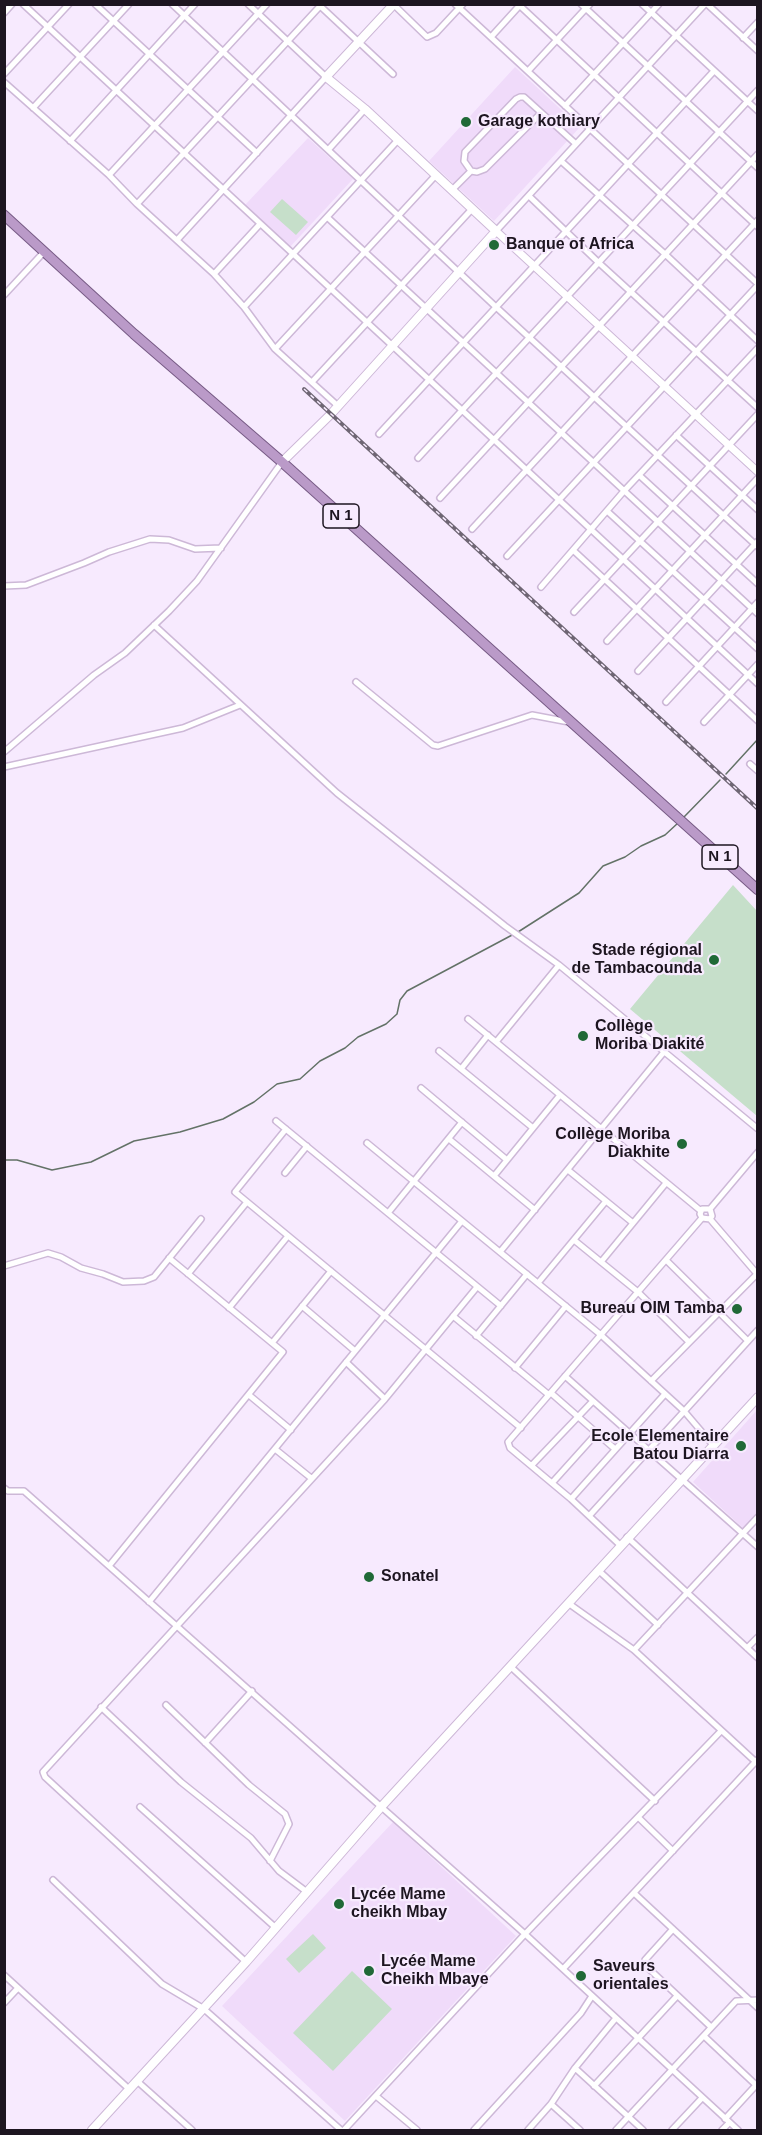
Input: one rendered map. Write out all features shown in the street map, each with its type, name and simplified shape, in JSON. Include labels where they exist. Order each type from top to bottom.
[{"type":"highway","name":"N 1","points":[[4,215],[134,334],[282,462],[758,890]]},
{"type":"main road","points":[[282,462],[338,406],[496,231],[365,109],[326,77],[394,5]]},
{"type":"main road","points":[[92,2130],[204,2009],[382,1806],[758,1397]]},
{"type":"street","points":[[4,13],[12,4]]},
{"type":"street","points":[[22,4],[758,684]]},
{"type":"street","points":[[4,74],[69,4]]},
{"type":"street","points":[[95,4],[257,153]]},
{"type":"street","points":[[33,108],[129,4]]},
{"type":"street","points":[[172,4],[496,307],[690,486],[757,544],[638,671]]},
{"type":"street","points":[[70,141],[195,4]]},
{"type":"street","points":[[177,240],[326,77],[248,4]]},
{"type":"street","points":[[109,175],[267,4]]},
{"type":"street","points":[[642,4],[758,111]]},
{"type":"street","points":[[565,106],[659,4]]},
{"type":"street","points":[[758,51],[706,4],[496,231],[758,472]]},
{"type":"street","points":[[138,204],[320,5],[393,74]]},
{"type":"street","points":[[394,5],[428,37],[436,33],[459,6],[758,285],[507,556]]},
{"type":"street","points":[[472,529],[756,224],[519,5],[491,37]]},
{"type":"street","points":[[528,71],[586,6],[623,44],[758,168]]},
{"type":"street","points":[[743,38],[758,22]]},
{"type":"street","points":[[380,434],[714,71]]},
{"type":"street","points":[[4,82],[109,175],[214,274],[244,307],[275,348],[338,406]]},
{"type":"street","points":[[418,458],[758,90]]},
{"type":"street","points":[[541,113],[485,169],[477,172],[471,171],[464,161],[465,152],[516,99],[524,97],[576,144]]},
{"type":"street","points":[[328,150],[365,109]]},
{"type":"street","points":[[244,307],[398,140]]},
{"type":"street","points":[[440,498],[758,154]]},
{"type":"street","points":[[561,161],[758,341]]},
{"type":"street","points":[[452,190],[471,171]]},
{"type":"street","points":[[275,348],[436,175]]},
{"type":"street","points":[[529,196],[758,408]]},
{"type":"street","points":[[312,382],[472,209]]},
{"type":"street","points":[[327,217],[758,614]]},
{"type":"street","points":[[214,274],[260,224]]},
{"type":"street","points":[[4,296],[44,252]]},
{"type":"street","points":[[541,587],[624,491],[758,348]]},
{"type":"street","points":[[574,612],[758,414]]},
{"type":"street","points":[[676,435],[758,510]]},
{"type":"street","points":[[4,752],[94,675],[125,653],[197,581],[282,462]]},
{"type":"street","points":[[639,475],[758,584]]},
{"type":"street","points":[[607,641],[758,478]]},
{"type":"street","points":[[607,511],[758,649]]},
{"type":"street","points":[[4,586],[26,585],[84,564],[109,552],[150,539],[169,540],[195,549],[220,548]]},
{"type":"street","points":[[574,551],[758,721]]},
{"type":"street","points":[[666,702],[758,602]]},
{"type":"street","points":[[154,625],[337,793],[505,926],[559,965],[758,1129]]},
{"type":"street","points":[[704,722],[758,664]]},
{"type":"street","points":[[356,682],[432,745],[438,746],[532,715],[570,723]]},
{"type":"street","points":[[4,767],[183,728],[240,705]]},
{"type":"street","points":[[750,764],[758,771]]},
{"type":"street","points":[[496,1042],[559,965]]},
{"type":"street","points":[[468,1019],[701,1211],[702,1218],[508,1442],[620,1545]]},
{"type":"street","points":[[460,1069],[488,1035]]},
{"type":"street","points":[[439,1051],[533,1128]]},
{"type":"street","points":[[500,1252],[664,1052]]},
{"type":"street","points":[[421,1088],[507,1160]]},
{"type":"street","points":[[494,1176],[560,1095]]},
{"type":"street","points":[[276,1120],[501,1306]]},
{"type":"street","points":[[388,1213],[462,1122]]},
{"type":"street","points":[[286,1129],[235,1192],[520,1428]]},
{"type":"street","points":[[449,1138],[535,1210]]},
{"type":"street","points":[[368,1143],[601,1335],[684,1411],[713,1445]]},
{"type":"street","points":[[285,1173],[307,1146]]},
{"type":"street","points":[[710,1209],[758,1152]]},
{"type":"street","points":[[568,1170],[633,1223]]},
{"type":"street","points":[[601,1262],[666,1183]]},
{"type":"street","points":[[538,1284],[606,1201]]},
{"type":"street","points":[[188,1274],[247,1202]]},
{"type":"street","points":[[701,1211],[704,1208],[710,1209]]},
{"type":"street","points":[[710,1209],[712,1216],[710,1219]]},
{"type":"street","points":[[4,1266],[48,1253],[81,1268],[130,1283],[144,1281],[154,1276],[201,1218]]},
{"type":"street","points":[[651,1381],[757,1274],[710,1219],[702,1218]]},
{"type":"street","points":[[149,1602],[462,1221]]},
{"type":"street","points":[[229,1308],[288,1236]]},
{"type":"street","points":[[574,1240],[638,1292],[689,1342]]},
{"type":"street","points":[[109,1566],[283,1352],[169,1258]]},
{"type":"street","points":[[666,1260],[748,1341]]},
{"type":"street","points":[[272,1343],[331,1271]]},
{"type":"street","points":[[476,1336],[527,1274]]},
{"type":"street","points":[[246,1962],[45,1777],[43,1772],[385,1399],[477,1287]]},
{"type":"street","points":[[302,1306],[355,1351]]},
{"type":"street","points":[[516,1368],[566,1306]]},
{"type":"street","points":[[453,1316],[615,1449]]},
{"type":"street","points":[[589,1516],[758,1330]]},
{"type":"street","points":[[346,1362],[385,1399]]},
{"type":"street","points":[[565,1376],[758,1547]]},
{"type":"street","points":[[571,1499],[665,1394]]},
{"type":"street","points":[[249,1395],[291,1430]]},
{"type":"street","points":[[532,1465],[593,1401]]},
{"type":"street","points":[[552,1483],[597,1433]]},
{"type":"street","points":[[275,1449],[311,1478]]},
{"type":"street","points":[[4,1488],[8,1491],[24,1491],[382,1806],[738,2130]]},
{"type":"street","points":[[634,1650],[758,1517]]},
{"type":"street","points":[[627,1537],[758,1658]]},
{"type":"street","points":[[598,1570],[658,1625]]},
{"type":"street","points":[[563,1969],[757,1762],[634,1650],[568,1603]]},
{"type":"street","points":[[747,1648],[758,1636]]},
{"type":"street","points":[[510,1666],[655,1801]]},
{"type":"street","points":[[206,1743],[252,1692]]},
{"type":"street","points":[[166,1705],[289,1820],[270,1861]]},
{"type":"street","points":[[101,1707],[181,1782],[251,1838],[279,1870],[307,1892]]},
{"type":"street","points":[[53,1880],[162,1984],[204,2009],[342,2130],[525,1934],[721,1731]]},
{"type":"street","points":[[140,1807],[276,1928]]},
{"type":"street","points":[[639,1818],[673,1851]]},
{"type":"street","points":[[634,1893],[758,2008]]},
{"type":"street","points":[[673,1929],[645,1960],[646,1966],[711,2027]]},
{"type":"street","points":[[4,1975],[129,2089]]},
{"type":"street","points":[[4,2003],[18,1988]]},
{"type":"street","points":[[474,2130],[581,2013],[592,1996]]},
{"type":"street","points":[[594,2086],[677,1996]]},
{"type":"street","points":[[616,2130],[736,2001],[758,2000]]},
{"type":"street","points":[[528,2130],[551,2104],[575,2068],[616,2018]]},
{"type":"street","points":[[704,2036],[757,2084],[722,2130]]},
{"type":"street","points":[[575,2068],[643,2130]]},
{"type":"street","points":[[136,2080],[192,2130]]},
{"type":"street","points":[[376,2096],[417,2130]]},
{"type":"street","points":[[672,2130],[702,2098]]},
{"type":"street","points":[[551,2104],[580,2130]]},
{"type":"shaded area","points":[[515,67],[580,127],[494,221],[429,161]]},
{"type":"shaded area","points":[[308,138],[353,179],[290,247],[245,205]]},
{"type":"shaded area","name":"Ecole Elementaire Batou Diarra","points":[[757,1410],[757,1513],[743,1528],[693,1482]]},
{"type":"shaded area","name":"Lycée Mame Cheikh Mbaye","points":[[393,1822],[516,1936],[345,2121],[222,2006]]},
{"type":"green space","points":[[282,199],[308,222],[296,235],[270,212]]},
{"type":"green space","name":"Stade régional de Tambacounda","points":[[733,885],[757,911],[757,1116],[630,1009]]},
{"type":"green space","points":[[313,1934],[326,1948],[299,1973],[286,1959]]},
{"type":"green space","points":[[352,1971],[392,2009],[333,2071],[293,2033]]},
{"type":"waterway","points":[[726,774],[758,739]]},
{"type":"waterway","points":[[684,817],[720,780]]},
{"type":"waterway","points":[[518,932],[579,893],[603,866],[665,835],[678,823]]},
{"type":"waterway","points":[[4,1160],[17,1160],[52,1170],[91,1162],[134,1141],[180,1132],[223,1119],[254,1102],[277,1084],[300,1079],[320,1061],[345,1048],[358,1037],[386,1024],[397,1014],[400,1000],[407,991],[514,934]]},
{"type":"railway","points":[[304,389],[758,809]]},
{"type":"place","name":"Garage kothiary","points":[[466,122]]},
{"type":"place","name":"Banque of Africa","points":[[494,245]]},
{"type":"place","name":"Stade régional de Tambacounda","points":[[714,960]]},
{"type":"place","name":"Collège Moriba Diakité","points":[[583,1036]]},
{"type":"place","name":"Collège Moriba Diakhite","points":[[682,1144]]},
{"type":"place","name":"Bureau OIM Tamba","points":[[737,1309]]},
{"type":"place","name":"Ecole Elementaire Batou Diarra","points":[[741,1446]]},
{"type":"place","name":"Sonatel","points":[[369,1577]]},
{"type":"place","name":"Lycée Mame cheikh Mbay","points":[[339,1904]]},
{"type":"place","name":"Lycée Mame Cheikh Mbaye","points":[[369,1971]]},
{"type":"place","name":"Saveurs orientales","points":[[581,1976]]}]
